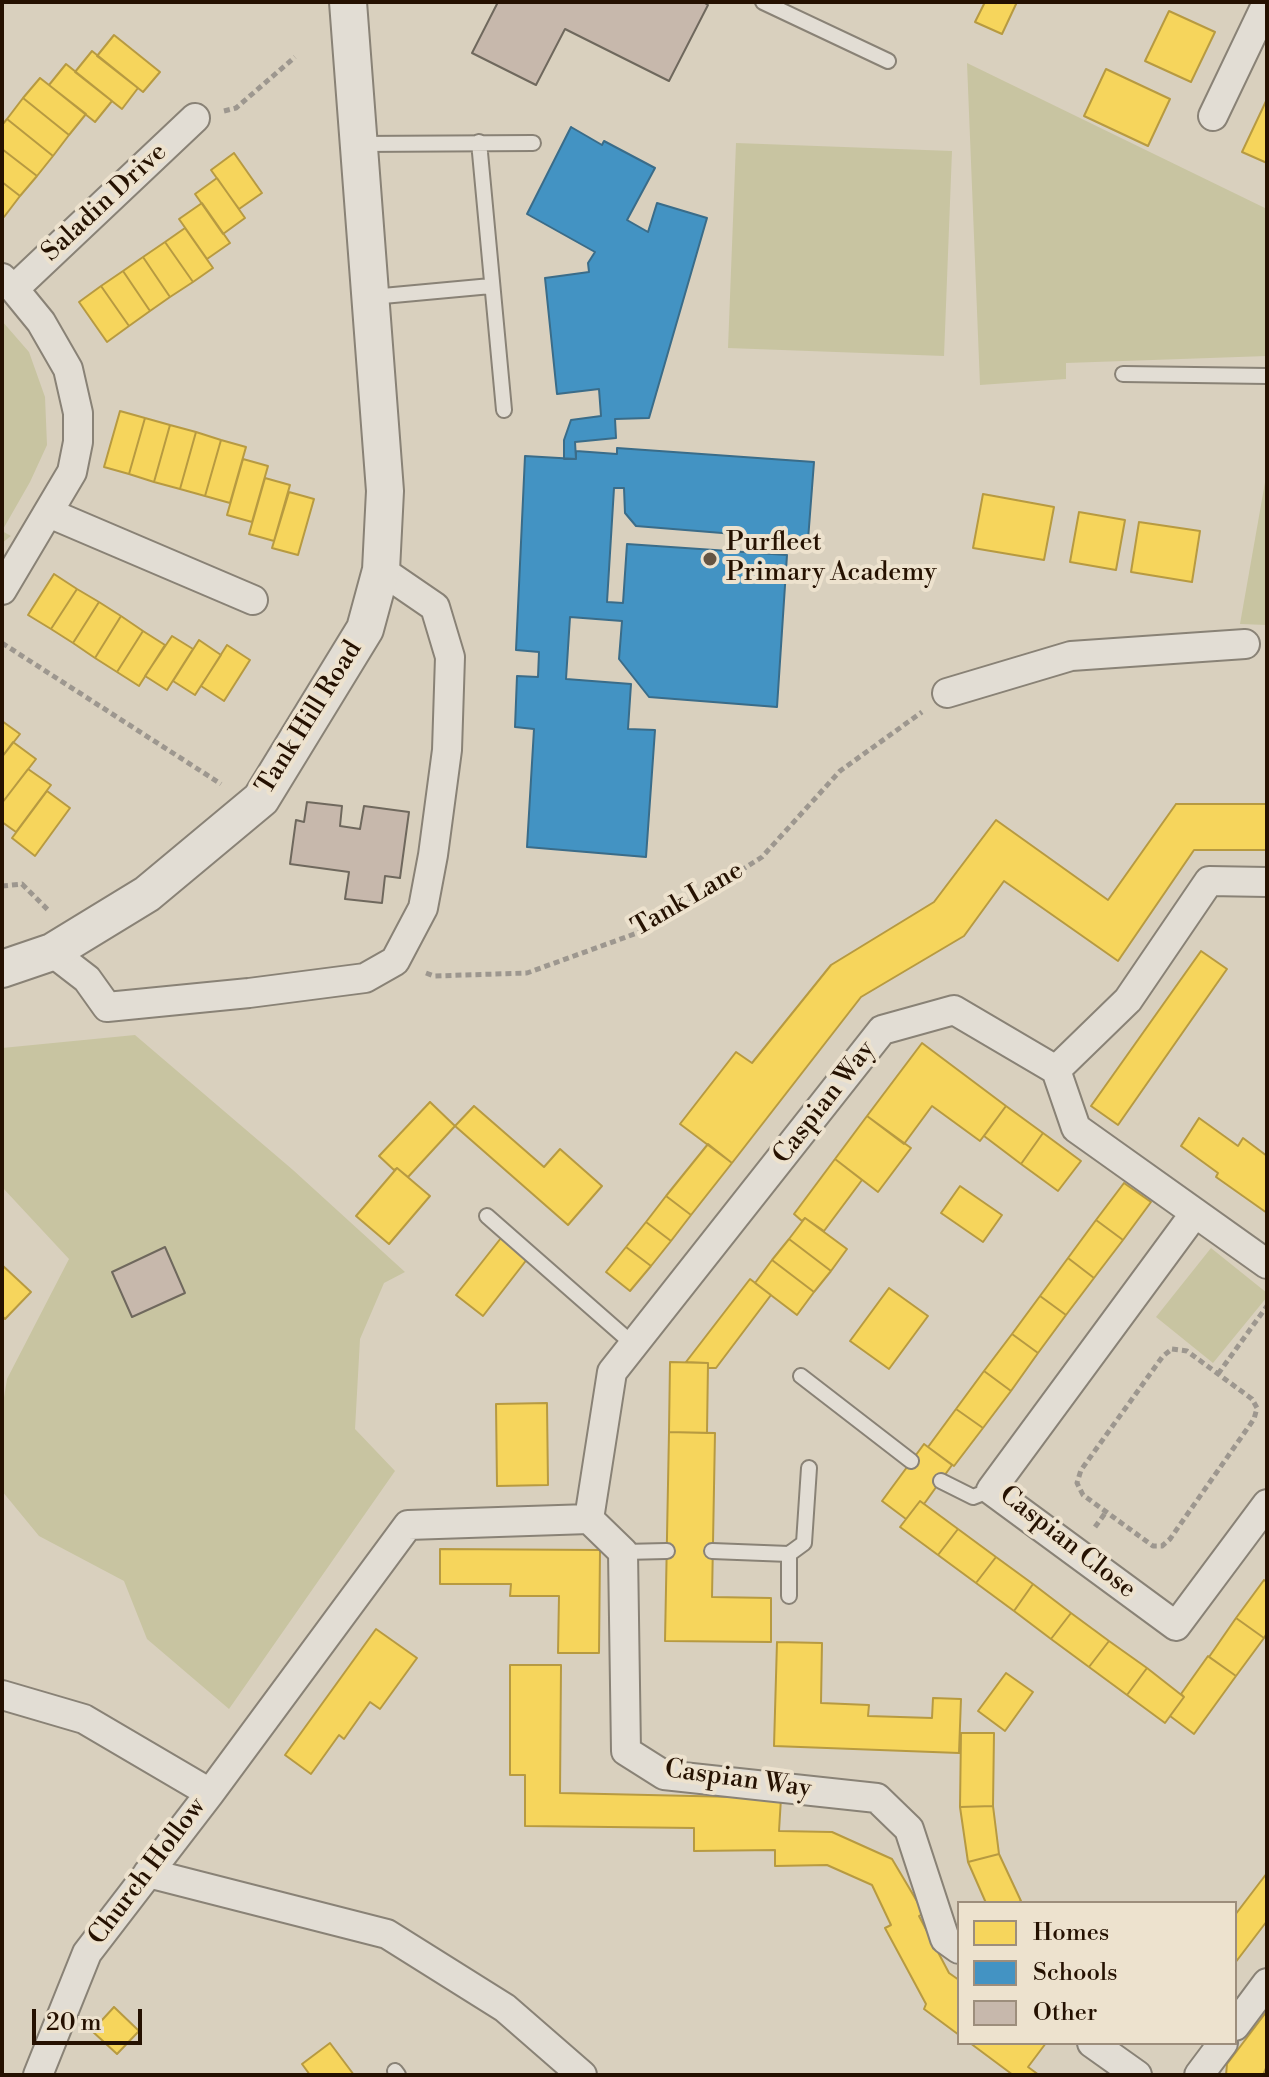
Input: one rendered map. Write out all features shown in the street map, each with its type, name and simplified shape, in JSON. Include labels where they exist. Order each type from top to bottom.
[{"type":"street","name":"Tank Hill Road","points":[[2,969],[52,952],[147,894],[261,799],[365,629],[381,570],[385,491],[348,2]]},
{"type":"street","points":[[1213,116],[1267,3]]},
{"type":"street","name":"Saladin Drive","points":[[2,590],[72,472],[78,442],[78,413],[68,369],[41,322],[8,283],[195,118]]},
{"type":"street","points":[[49,513],[253,600]]},
{"type":"street","points":[[52,952],[87,979],[107,1007],[365,978],[395,961],[423,908],[433,855],[447,750],[450,657],[435,607],[381,570]]},
{"type":"street","points":[[947,693],[1071,656],[1245,644]]},
{"type":"street","points":[[1267,882],[1209,881],[1128,1000],[1056,1070],[1076,1128],[1267,1264]]},
{"type":"street","name":"Caspian Way","points":[[589,1519],[612,1372],[882,1030],[954,1010],[1056,1070]]},
{"type":"street","name":"Caspian Close","points":[[1195,1213],[991,1490],[1176,1626],[1267,1504]]},
{"type":"street","points":[[210,1793],[408,1525],[589,1519],[623,1552]]},
{"type":"street","name":"Caspian Way","points":[[623,1552],[626,1751],[664,1775],[877,1798],[909,1829],[945,1939],[957,1948]]},
{"type":"street","name":"Church Hollow","points":[[2,1695],[84,1719],[210,1793],[87,1953],[38,2075]]},
{"type":"street","points":[[148,1873],[387,1934],[505,2008],[582,2075]]},
{"type":"street","points":[[1237,2023],[1267,1983]]},
{"type":"street","points":[[1095,2045],[1137,2075]]},
{"type":"street","points":[[1199,2075],[1222,2045]]},
{"type":"lane","points":[[763,2],[888,61]]},
{"type":"lane","points":[[479,142],[504,410]]},
{"type":"lane","points":[[359,144],[533,143]]},
{"type":"lane","points":[[370,297],[491,286]]},
{"type":"lane","points":[[1123,374],[1267,376]]},
{"type":"lane","points":[[487,1216],[634,1345]]},
{"type":"lane","points":[[801,1376],[911,1461]]},
{"type":"lane","points":[[712,1551],[789,1554],[804,1543],[809,1468]]},
{"type":"lane","points":[[941,1481],[973,1497],[991,1490]]},
{"type":"lane","points":[[623,1552],[667,1551]]},
{"type":"lane","points":[[789,1554],[789,1596]]},
{"type":"path","points":[[195,118],[236,108],[295,57]]},
{"type":"path","points":[[2,643],[221,784]]},
{"type":"path","name":"Tank Lane","points":[[395,961],[434,976],[527,973],[651,928],[762,857],[840,771],[947,693]]},
{"type":"path","points":[[2,886],[22,884],[54,916]]},
{"type":"path","points":[[1218,1374],[1267,1306]]},
{"type":"path","points":[[1172,1349],[1187,1351],[1218,1374],[1252,1399],[1257,1408],[1254,1419],[1170,1539],[1162,1546],[1153,1546],[1083,1495],[1077,1483],[1081,1470],[1163,1356],[1172,1349]]},
{"type":"shaded area","points":[[967,63],[1267,209],[1267,356],[1066,363],[1066,379],[980,385]]},
{"type":"shaded area","points":[[736,143],[952,151],[944,356],[728,348]]},
{"type":"shaded area","points":[[2,321],[29,352],[45,397],[47,445],[2,531]]},
{"type":"shaded area","points":[[1267,471],[1267,625],[1240,624]]},
{"type":"shaded area","points":[[2,531],[11,536],[2,543]]},
{"type":"shaded area","points":[[135,1035],[293,1170],[405,1272],[384,1283],[360,1339],[355,1429],[395,1471],[229,1709],[147,1639],[124,1581],[39,1536],[2,1491],[2,1410],[7,1379],[69,1259],[2,1187],[2,1048]]},
{"type":"shaded area","points":[[1211,1248],[1267,1293],[1267,1297],[1213,1363],[1156,1317]]},
{"type":"building: Homes","points":[[985,2],[1017,2],[1002,34],[975,22]]},
{"type":"building: Homes","points":[[1169,11],[1215,32],[1191,82],[1145,61]]},
{"type":"building: Homes","points":[[114,35],[160,72],[143,92],[97,56]]},
{"type":"building: Homes","points":[[92,51],[138,88],[122,109],[75,72]]},
{"type":"building: Homes","points":[[66,64],[112,101],[95,122],[49,85]]},
{"type":"building: Homes","points":[[1106,69],[1170,99],[1148,146],[1084,116]]},
{"type":"building: Homes","points":[[40,78],[86,114],[69,135],[23,98]]},
{"type":"building: Homes","points":[[23,98],[69,135],[53,156],[7,119]]},
{"type":"building: Homes","points":[[1267,99],[1267,163],[1242,152]]},
{"type":"building: Homes","points":[[7,119],[53,156],[37,176],[2,149],[2,125]]},
{"type":"building: Homes","points":[[2,149],[37,176],[20,196],[2,182]]},
{"type":"building: Homes","points":[[234,153],[262,193],[239,209],[211,170]]},
{"type":"building: Homes","points":[[217,178],[245,218],[223,234],[195,194]]},
{"type":"building: Homes","points":[[2,182],[20,196],[4,217],[2,215]]},
{"type":"building: Homes","points":[[202,203],[230,243],[207,259],[179,219]]},
{"type":"building: Homes","points":[[185,228],[213,268],[193,282],[165,242]]},
{"type":"building: Homes","points":[[165,242],[193,282],[170,297],[143,257]]},
{"type":"building: Homes","points":[[143,257],[170,297],[150,311],[123,271]]},
{"type":"building: Homes","points":[[123,271],[150,311],[129,326],[101,286]]},
{"type":"building: Homes","points":[[101,286],[129,326],[107,342],[79,302]]},
{"type":"building: Homes","points":[[120,411],[145,418],[129,474],[104,467]]},
{"type":"building: Homes","points":[[145,418],[170,425],[154,482],[129,474]]},
{"type":"building: Homes","points":[[170,425],[196,432],[180,489],[154,482]]},
{"type":"building: Homes","points":[[196,432],[221,440],[205,496],[180,489]]},
{"type":"building: Homes","points":[[221,440],[246,447],[230,503],[205,496]]},
{"type":"building: Homes","points":[[243,459],[268,466],[252,522],[227,515]]},
{"type":"building: Homes","points":[[265,478],[290,485],[274,541],[249,534]]},
{"type":"building: Homes","points":[[289,492],[314,499],[298,555],[272,548]]},
{"type":"building: Homes","points":[[983,494],[1054,507],[1044,560],[973,548]]},
{"type":"building: Homes","points":[[1079,512],[1125,520],[1116,570],[1070,562]]},
{"type":"building: Homes","points":[[1139,522],[1200,531],[1192,582],[1131,572]]},
{"type":"building: Homes","points":[[54,574],[77,589],[51,629],[28,615]]},
{"type":"building: Homes","points":[[77,589],[99,602],[73,643],[51,629]]},
{"type":"building: Homes","points":[[99,602],[121,616],[95,658],[73,643]]},
{"type":"building: Homes","points":[[121,616],[143,631],[117,672],[95,658]]},
{"type":"building: Homes","points":[[143,631],[165,645],[139,686],[117,672]]},
{"type":"building: Homes","points":[[172,636],[193,649],[167,690],[145,676]]},
{"type":"building: Homes","points":[[199,640],[221,655],[195,695],[173,681]]},
{"type":"building: Homes","points":[[227,645],[250,660],[224,701],[201,686]]},
{"type":"building: Homes","points":[[2,721],[20,734],[2,757]]},
{"type":"building: Homes","points":[[13,742],[36,759],[2,803],[2,757]]},
{"type":"building: Homes","points":[[28,769],[51,785],[16,832],[2,822],[2,803]]},
{"type":"building: Homes","points":[[47,791],[70,808],[35,856],[12,838]]},
{"type":"building: Homes","points":[[1176,804],[1267,804],[1267,850],[1194,850],[1118,961],[1004,881],[964,936],[861,997],[732,1163],[680,1124],[736,1052],[752,1063],[831,965],[934,902],[996,820],[1108,900]]},
{"type":"building: Homes","points":[[1201,951],[1227,969],[1118,1125],[1091,1106]]},
{"type":"building: Homes","points":[[922,1043],[1006,1106],[980,1141],[932,1106],[904,1144],[867,1116]]},
{"type":"building: Homes","points":[[430,1102],[455,1126],[408,1177],[397,1168],[394,1170],[379,1156]]},
{"type":"building: Homes","points":[[474,1106],[544,1167],[560,1149],[602,1186],[568,1225],[455,1126]]},
{"type":"building: Homes","points":[[1006,1106],[1043,1133],[1021,1164],[984,1136]]},
{"type":"building: Homes","points":[[867,1116],[911,1148],[878,1192],[835,1159]]},
{"type":"building: Homes","points":[[1199,1118],[1238,1146],[1243,1138],[1267,1156],[1267,1213],[1216,1177],[1218,1173],[1181,1146]]},
{"type":"building: Homes","points":[[1043,1133],[1081,1161],[1058,1191],[1021,1164]]},
{"type":"building: Homes","points":[[708,1144],[732,1163],[691,1215],[666,1196]]},
{"type":"building: Homes","points":[[835,1159],[862,1180],[824,1231],[794,1214]]},
{"type":"building: Homes","points":[[397,1168],[430,1196],[389,1244],[356,1216]]},
{"type":"building: Homes","points":[[1124,1183],[1151,1202],[1123,1240],[1096,1220]]},
{"type":"building: Homes","points":[[960,1186],[1002,1215],[983,1242],[941,1213]]},
{"type":"building: Homes","points":[[666,1196],[691,1215],[671,1241],[646,1222]]},
{"type":"building: Homes","points":[[805,1218],[847,1249],[831,1271],[789,1239]]},
{"type":"building: Homes","points":[[1096,1220],[1123,1240],[1094,1278],[1068,1258]]},
{"type":"building: Homes","points":[[646,1222],[671,1241],[651,1266],[626,1247]]},
{"type":"building: Homes","points":[[501,1238],[528,1258],[483,1316],[456,1295]]},
{"type":"building: Homes","points":[[789,1239],[831,1271],[814,1292],[772,1260]]},
{"type":"building: Homes","points":[[626,1247],[651,1266],[630,1291],[606,1272]]},
{"type":"building: Homes","points":[[1068,1258],[1094,1278],[1066,1315],[1040,1296]]},
{"type":"building: Homes","points":[[772,1260],[814,1292],[797,1315],[755,1283]]},
{"type":"building: Homes","points":[[2,1265],[31,1292],[5,1319],[2,1316]]},
{"type":"building: Homes","points":[[750,1279],[771,1295],[716,1368],[708,1368],[708,1363],[686,1362]]},
{"type":"building: Homes","points":[[889,1288],[928,1316],[889,1369],[850,1341]]},
{"type":"building: Homes","points":[[1040,1296],[1066,1315],[1038,1353],[1012,1334]]},
{"type":"building: Homes","points":[[1012,1334],[1038,1353],[1011,1391],[984,1371]]},
{"type":"building: Homes","points":[[670,1362],[708,1363],[707,1433],[669,1432]]},
{"type":"building: Homes","points":[[984,1371],[1011,1391],[983,1428],[956,1409]]},
{"type":"building: Homes","points":[[547,1403],[548,1485],[497,1486],[496,1404]]},
{"type":"building: Homes","points":[[956,1409],[983,1428],[954,1466],[928,1447]]},
{"type":"building: Homes","points":[[669,1432],[715,1433],[712,1597],[771,1598],[771,1642],[665,1641]]},
{"type":"building: Homes","points":[[924,1444],[952,1465],[924,1504],[920,1501],[906,1519],[882,1501]]},
{"type":"building: Homes","points":[[920,1501],[958,1529],[938,1555],[900,1527]]},
{"type":"building: Homes","points":[[958,1529],[996,1557],[976,1583],[938,1555]]},
{"type":"building: Homes","points":[[440,1549],[600,1550],[599,1653],[558,1653],[559,1596],[510,1596],[511,1584],[440,1584]]},
{"type":"building: Homes","points":[[996,1557],[1033,1584],[1014,1611],[976,1583]]},
{"type":"building: Homes","points":[[1264,1580],[1267,1582],[1267,1633],[1264,1638],[1236,1618]]},
{"type":"building: Homes","points":[[1033,1584],[1071,1613],[1051,1639],[1014,1611]]},
{"type":"building: Homes","points":[[1071,1613],[1109,1641],[1089,1667],[1051,1639]]},
{"type":"building: Homes","points":[[1236,1618],[1264,1638],[1236,1676],[1209,1657]]},
{"type":"building: Homes","points":[[376,1629],[417,1658],[380,1709],[370,1702],[344,1739],[339,1735],[311,1774],[285,1755]]},
{"type":"building: Homes","points":[[1109,1641],[1147,1668],[1127,1695],[1089,1667]]},
{"type":"building: Homes","points":[[777,1642],[822,1643],[821,1703],[869,1705],[868,1716],[932,1718],[933,1698],[961,1699],[959,1753],[774,1746]]},
{"type":"building: Homes","points":[[1208,1656],[1236,1676],[1194,1734],[1170,1716],[1184,1697],[1181,1694]]},
{"type":"building: Homes","points":[[510,1665],[561,1665],[560,1793],[781,1798],[779,1831],[832,1832],[892,1859],[924,1913],[919,1916],[949,1973],[957,1979],[957,2034],[924,2009],[926,2004],[885,1928],[891,1925],[872,1885],[827,1865],[775,1866],[775,1850],[694,1851],[694,1828],[525,1826],[525,1775],[510,1775]]},
{"type":"building: Homes","points":[[1147,1668],[1184,1697],[1165,1723],[1127,1695]]},
{"type":"building: Homes","points":[[1006,1673],[1033,1692],[1005,1731],[978,1711]]},
{"type":"building: Homes","points":[[961,1733],[994,1733],[993,1806],[960,1807]]},
{"type":"building: Homes","points":[[993,1806],[999,1854],[968,1862],[960,1807]]},
{"type":"building: Homes","points":[[999,1854],[1021,1901],[985,1901],[968,1862]]},
{"type":"building: Homes","points":[[1267,1873],[1267,1921],[1237,1960],[1237,1912]]},
{"type":"building: Homes","points":[[114,2007],[139,2031],[117,2054],[92,2031]]},
{"type":"building: Homes","points":[[1267,2011],[1267,2066],[1263,2075],[1226,2075],[1227,2064]]},
{"type":"building: Homes","points":[[330,2043],[354,2075],[310,2075],[302,2064]]},
{"type":"building: Homes","points":[[973,2045],[1044,2045],[1028,2067],[1039,2075],[1013,2075]]},
{"type":"building: Schools","points":[[571,127],[602,145],[604,141],[655,168],[627,220],[648,232],[657,203],[707,218],[649,418],[615,419],[616,438],[575,442],[576,459],[564,459],[564,440],[571,420],[601,416],[599,389],[557,394],[545,278],[589,272],[588,263],[595,252],[527,214]]},
{"type":"building: Schools","points":[[617,448],[814,462],[808,540],[636,526],[625,513],[624,488],[614,488],[607,602],[623,603],[627,544],[787,555],[777,707],[649,697],[619,659],[622,621],[570,617],[566,679],[631,684],[628,729],[655,730],[646,857],[527,847],[534,729],[515,727],[517,676],[538,677],[539,652],[516,650],[525,456],[576,459],[576,451],[617,454]]},
{"type":"building: Other","points":[[498,2],[703,2],[708,5],[669,81],[565,29],[536,85],[472,53]]},
{"type":"building: Other","points":[[307,802],[342,806],[340,826],[360,829],[364,806],[409,812],[400,878],[385,876],[382,903],[345,899],[349,872],[290,864],[296,820],[304,822]]},
{"type":"building: Other","points":[[165,1247],[185,1293],[132,1317],[112,1272]]},
{"type":"place","name":"Purfleet Primary Academy","points":[[710,559]]}]
